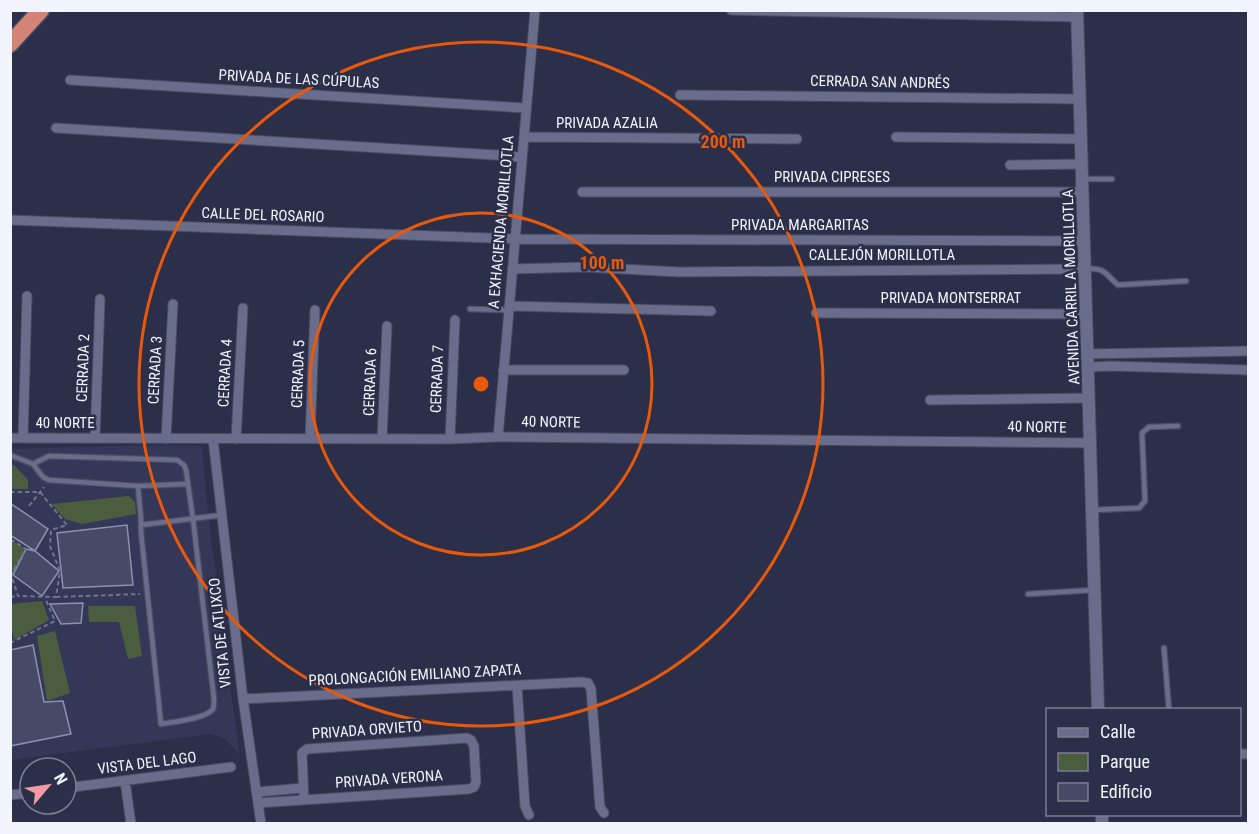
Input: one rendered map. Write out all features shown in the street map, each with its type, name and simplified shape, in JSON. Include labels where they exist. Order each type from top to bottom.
[{"type":"highway","points":[[10,44],[41,10]]},
{"type":"street","name":"A EXHACIENDA MORILLOTLA","points":[[498,437],[535,10]]},
{"type":"street","points":[[731,10],[1077,14]]},
{"type":"street","name":"AVENIDA CARRIL A MORILLOTLA","points":[[1077,14],[1098,708]]},
{"type":"street","name":"PRIVADA DE LAS CÚPULAS","points":[[70,80],[526,108]]},
{"type":"street","name":"CERRADA SAN ANDRÉS","points":[[680,95],[1079,99]]},
{"type":"street","points":[[56,128],[522,158]]},
{"type":"street","name":"PRIVADA AZALIA","points":[[524,137],[797,139]]},
{"type":"street","points":[[896,137],[1081,139]]},
{"type":"street","points":[[1010,165],[1082,164]]},
{"type":"street","name":"PRIVADA CIPRESES","points":[[582,192],[1083,192]]},
{"type":"street","name":"CALLE DEL ROSARIO","points":[[10,220],[515,239]]},
{"type":"street","name":"PRIVADA MARGARITAS","points":[[515,239],[1084,241]]},
{"type":"street","name":"CALLEJÓN MORILLOTLA","points":[[512,269],[585,267],[679,272],[1085,269]]},
{"type":"street","points":[[23,438],[27,296]]},
{"type":"street","name":"CERRADA 2","points":[[95,438],[100,299]]},
{"type":"street","name":"CERRADA 3","points":[[166,439],[173,304]]},
{"type":"street","name":"CERRADA 4","points":[[236,439],[243,308]]},
{"type":"street","points":[[509,308],[711,311]]},
{"type":"street","name":"CERRADA 5","points":[[310,439],[315,310]]},
{"type":"street","name":"PRIVADA MONTSERRAT","points":[[816,313],[1086,314]]},
{"type":"street","name":"CERRADA 7","points":[[450,439],[455,320]]},
{"type":"street","name":"CERRADA 6","points":[[382,439],[387,326]]},
{"type":"street","points":[[1088,354],[1248,351]]},
{"type":"street","points":[[1128,353],[1130,366]]},
{"type":"street","points":[[1088,367],[1248,370]]},
{"type":"street","points":[[503,370],[624,370]]},
{"type":"street","points":[[930,400],[1089,398]]},
{"type":"street","name":"40 NORTE","points":[[10,438],[450,439],[498,437],[1091,443]]},
{"type":"street","name":"VISTA DE ATLIXCO","points":[[213,439],[243,699],[261,824]]},
{"type":"street","name":"PROLONGACIÓN EMILIANO ZAPATA","points":[[243,699],[588,683],[591,689],[600,807],[604,813]]},
{"type":"street","points":[[517,685],[525,806],[529,815]]},
{"type":"street","name":"PRIVADA ORVIETO","points":[[304,800],[302,753],[307,748],[467,738],[471,740]]},
{"type":"street","name":"PRIVADA VERONA","points":[[258,803],[469,789],[474,787],[476,782],[474,746],[471,740]]},
{"type":"street","name":"VISTA DEL LAGO","points":[[78,787],[231,767]]},
{"type":"street","points":[[125,781],[131,824]]},
{"type":"street","points":[[257,792],[303,788]]},
{"type":"lane","points":[[1082,179],[1112,179]]},
{"type":"lane","points":[[1085,269],[1095,268],[1104,271],[1118,285],[1186,281]]},
{"type":"lane","points":[[470,309],[509,308]]},
{"type":"lane","points":[[1092,510],[1139,508],[1143,505],[1145,501],[1143,433],[1149,427],[1178,426]]},
{"type":"lane","points":[[10,454],[33,464],[43,477],[49,480],[138,486],[188,484]]},
{"type":"lane","points":[[33,464],[49,456],[177,460],[184,465],[193,519],[214,699],[213,709],[186,721],[161,723],[138,486]]},
{"type":"lane","points":[[141,525],[222,515]]},
{"type":"lane","points":[[1028,594],[1094,590]]},
{"type":"lane","points":[[1164,648],[1169,708]]},
{"type":"path","points":[[28,506],[49,480]]},
{"type":"path","points":[[10,492],[40,492]]},
{"type":"path","points":[[40,492],[67,525],[51,530],[50,546],[60,571],[56,597]]},
{"type":"path","points":[[10,538],[26,549],[11,574],[18,596]]},
{"type":"path","points":[[10,597],[117,596],[147,593]]},
{"type":"path","points":[[10,643],[55,621],[44,597]]},
{"type":"shaded area","points":[[147,445],[202,446],[226,659],[240,754],[225,739],[209,734],[41,756],[18,756],[18,759],[11,760],[11,449]]},
{"type":"green space","points":[[11,465],[14,465],[28,480],[28,489],[11,489]]},
{"type":"green space","points":[[129,496],[135,502],[136,514],[82,524],[65,519],[52,504]]},
{"type":"green space","points":[[10,540],[26,549],[13,575],[12,590],[11,590]]},
{"type":"green space","points":[[42,601],[49,620],[14,640],[11,604]]},
{"type":"green space","points":[[88,606],[135,606],[142,656],[128,659],[119,622],[89,622]]},
{"type":"green space","points":[[55,631],[70,693],[47,701],[37,636]]},
{"type":"building","points":[[10,503],[48,529],[35,551],[10,535]]},
{"type":"building","points":[[127,525],[133,585],[63,588],[57,533]]},
{"type":"building","points":[[26,549],[35,551],[59,571],[42,596],[13,575]]},
{"type":"building","points":[[83,603],[81,623],[61,624],[50,604]]},
{"type":"building","points":[[33,645],[44,702],[63,701],[71,734],[10,746],[10,650]]}]
